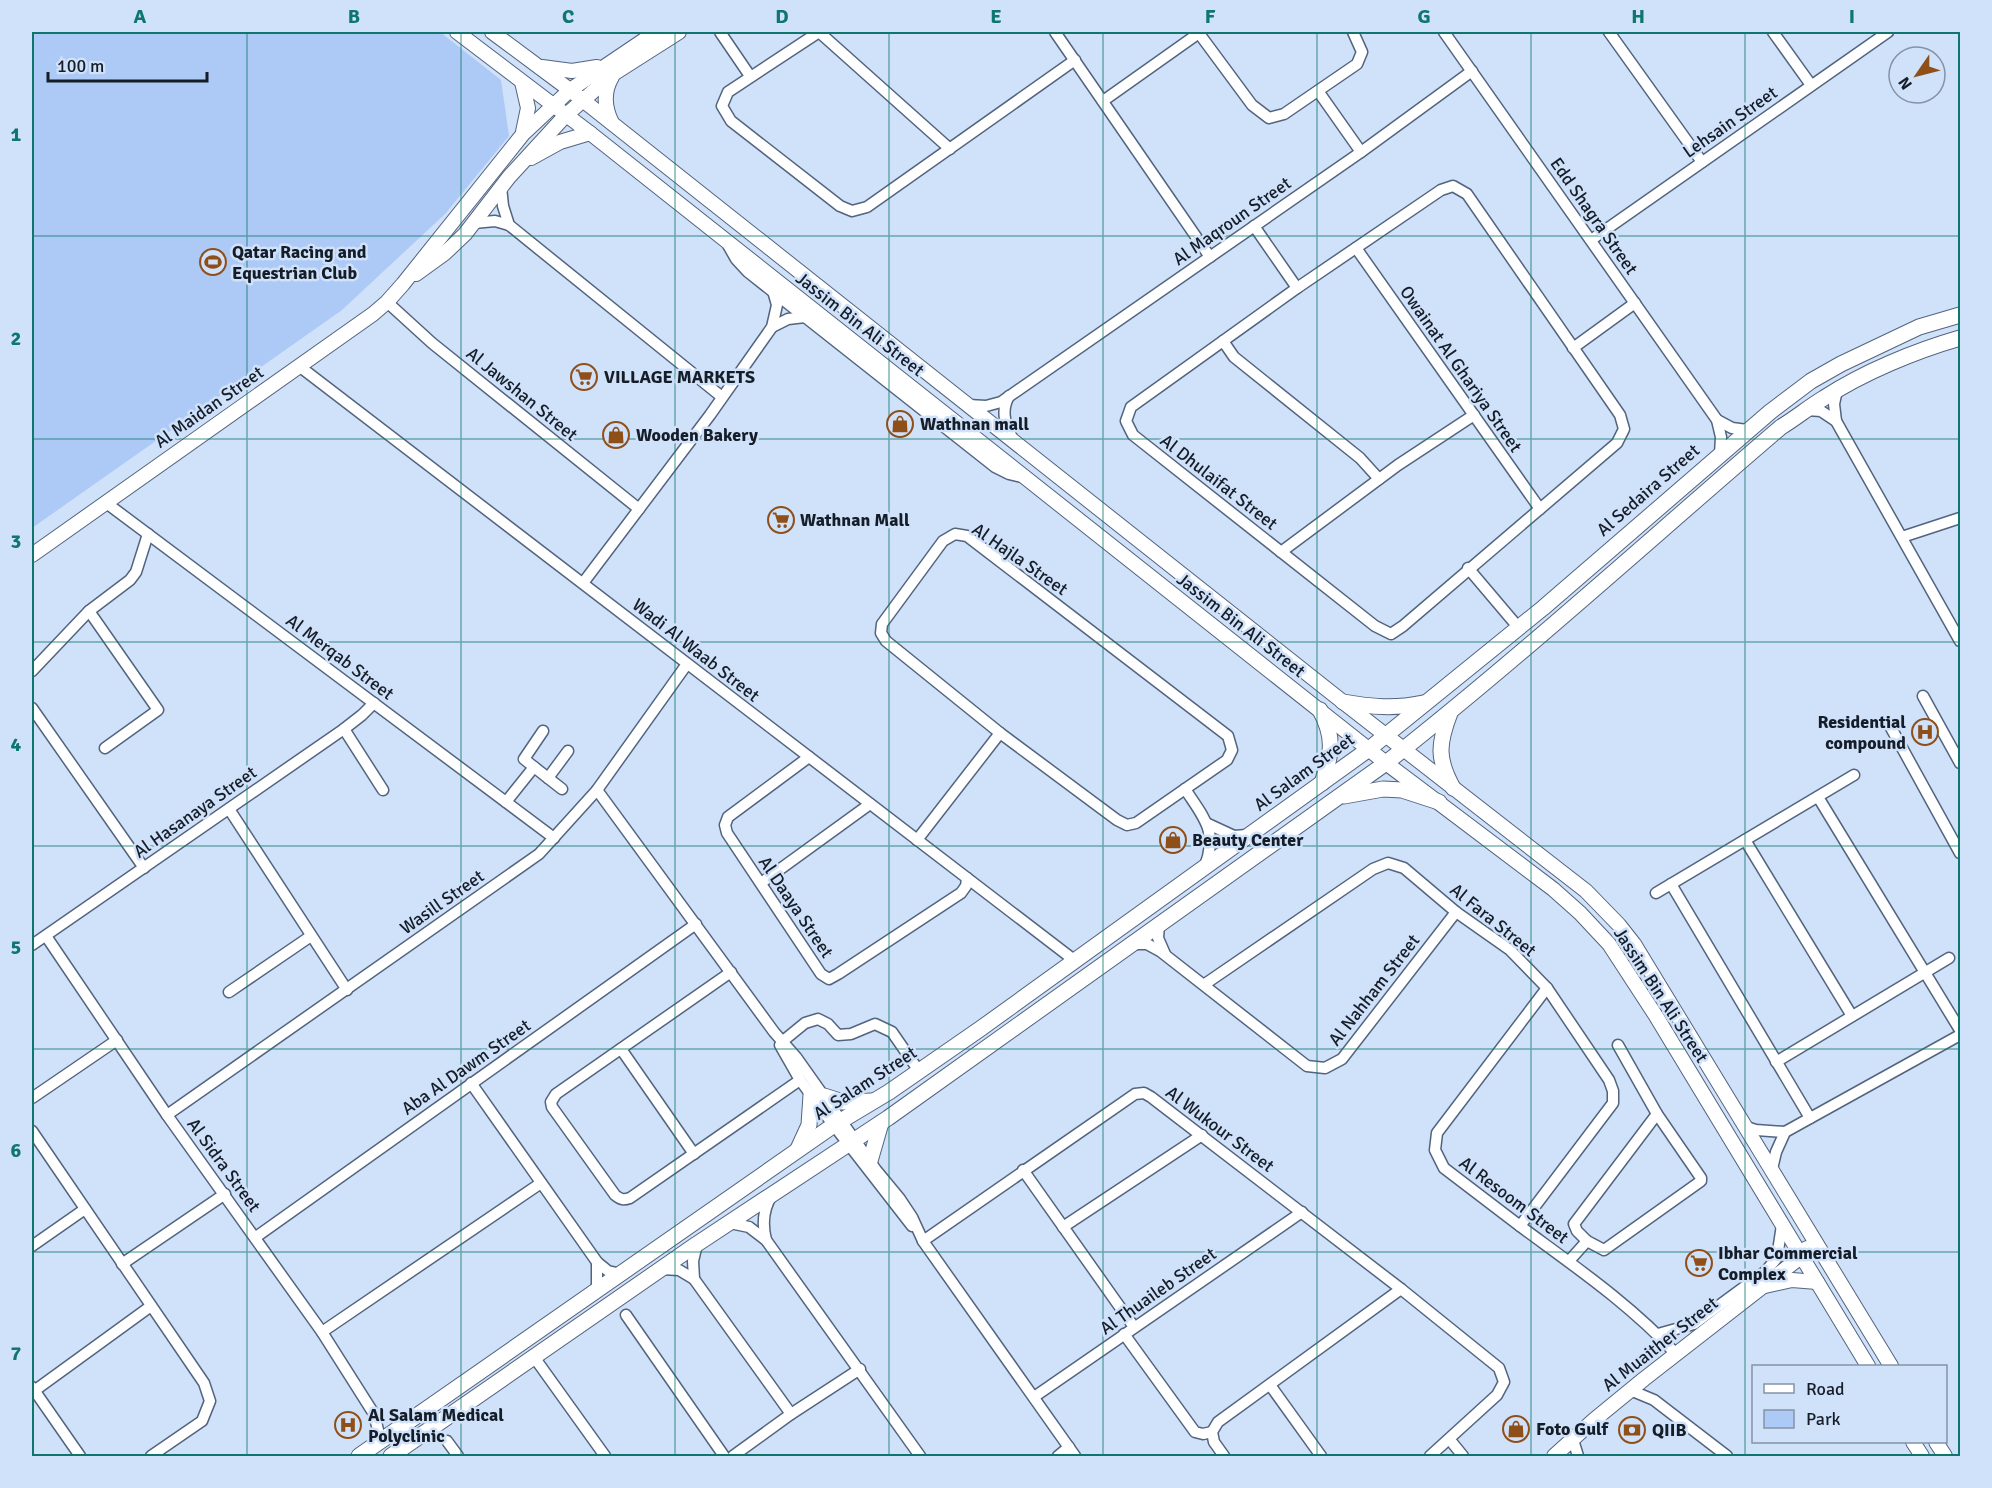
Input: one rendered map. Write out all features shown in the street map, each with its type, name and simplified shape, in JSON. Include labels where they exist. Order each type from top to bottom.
[{"type":"main road","name":"Al Sedaira Street","points":[[1386,736],[1518,627],[1747,430],[1811,381],[1919,327],[1960,315]]},
{"type":"main road","points":[[391,1456],[697,1244],[880,1123],[1386,763],[1533,644],[1772,435],[1807,410],[1837,390],[1929,347],[1960,338]]},
{"type":"main road","points":[[1343,702],[1390,708],[1426,702]]},
{"type":"main road","points":[[1320,710],[1327,723],[1332,747],[1322,783]]},
{"type":"main road","points":[[1450,713],[1441,748],[1443,770],[1453,788]]},
{"type":"main road","name":"Al Salam Street","points":[[359,1456],[795,1152],[919,1071],[1386,736]]},
{"type":"main road","points":[[1336,798],[1357,792],[1393,789],[1439,802]]},
{"type":"main road","points":[[795,1152],[805,1137],[818,1096],[843,1102],[874,1101]]},
{"type":"main road","points":[[870,1161],[880,1123]]},
{"type":"street","name":"Jassim Bin Ali Street","points":[[457,32],[590,133],[1386,763],[1553,889],[1580,913],[1609,944],[1656,1016],[1867,1365]]},
{"type":"street","name":"Jassim Bin Ali Street","points":[[492,32],[583,100],[1386,736],[1586,891],[1634,944],[1890,1365]]},
{"type":"street","points":[[612,123],[605,98],[610,69],[656,32]]},
{"type":"street","points":[[537,66],[572,71],[610,69],[679,32]]},
{"type":"street","points":[[720,32],[750,76]]},
{"type":"street","points":[[950,149],[819,32],[728,92],[722,106],[731,121],[843,209],[857,211],[867,207],[950,149],[1075,60]]},
{"type":"street","points":[[1055,32],[1210,257]]},
{"type":"street","points":[[1103,101],[1199,32],[1252,105],[1269,118],[1284,114],[1357,64],[1362,52],[1353,32]]},
{"type":"street","name":"Edd Shagra Street","points":[[1444,32],[1717,420],[1721,437],[1720,454]]},
{"type":"street","points":[[1609,32],[1702,162]]},
{"type":"street","points":[[1773,32],[1811,85]]},
{"type":"street","name":"Lehsain Street","points":[[1591,240],[1888,32]]},
{"type":"street","name":"Al Maidan Street","points":[[32,555],[360,324],[387,302],[523,134],[570,90],[610,69]]},
{"type":"street","name":"Al Maidan Street","points":[[403,284],[445,253],[474,223],[521,163],[610,69]]},
{"type":"street","name":"Al Maqroun Street","points":[[968,405],[994,404],[1010,396],[1361,152],[1472,71]]},
{"type":"street","points":[[522,82],[528,108],[523,134]]},
{"type":"street","points":[[1318,91],[1361,152]]},
{"type":"street","points":[[521,163],[551,146],[590,133]]},
{"type":"street","name":"Al Dhulaifat Street","points":[[1453,186],[1467,194],[1620,415],[1624,429],[1617,443],[1391,634],[1375,626],[1133,435],[1126,421],[1131,407],[1356,248],[1441,190],[1453,186]]},
{"type":"street","points":[[501,187],[503,206],[509,225]]},
{"type":"street","points":[[474,223],[495,220],[509,225],[722,397]]},
{"type":"street","points":[[1254,226],[1297,288]]},
{"type":"street","points":[[726,242],[742,266],[995,467],[1009,474],[1025,477]]},
{"type":"street","name":"Owainat Al Ghariya Street","points":[[1356,248],[1540,509]]},
{"type":"street","points":[[583,584],[772,327],[777,305],[772,291]]},
{"type":"street","name":"Al Jawshan Street","points":[[387,302],[432,343],[639,509]]},
{"type":"street","points":[[1573,348],[1635,303]]},
{"type":"street","points":[[772,327],[788,319],[805,317]]},
{"type":"street","points":[[1223,342],[1234,357],[1360,458],[1379,479]]},
{"type":"street","name":"Wadi Al Waab Street","points":[[299,366],[1074,960]]},
{"type":"street","points":[[1837,390],[1834,404],[1836,421],[1960,641]]},
{"type":"street","points":[[1010,396],[1006,402],[1004,417],[1014,441]]},
{"type":"street","points":[[1807,410],[1821,411],[1836,421]]},
{"type":"street","points":[[1281,552],[1379,479],[1474,415]]},
{"type":"street","points":[[1717,420],[1728,426],[1747,430]]},
{"type":"street","name":"Al Merqab Street","points":[[105,502],[554,838]]},
{"type":"street","points":[[1902,537],[1960,518]]},
{"type":"street","points":[[32,671],[89,611],[130,580],[136,572],[148,534]]},
{"type":"street","name":"Al Hajla Street","points":[[955,534],[967,536],[1228,736],[1232,750],[1227,760],[1136,823],[1127,825],[1117,820],[1000,733],[886,641],[881,633],[882,624],[943,541],[955,534]]},
{"type":"street","points":[[1468,568],[1518,627]]},
{"type":"street","points":[[89,611],[158,710],[105,748]]},
{"type":"street","name":"Wasill Street","points":[[167,1115],[539,854],[597,790],[687,664]]},
{"type":"street","points":[[1923,696],[1960,764]]},
{"type":"street","name":"Al Hasanaya Street","points":[[32,945],[344,729],[374,703]]},
{"type":"street","points":[[32,708],[144,868]]},
{"type":"street","points":[[1890,726],[1960,850]]},
{"type":"street","points":[[344,729],[383,790]]},
{"type":"street","points":[[543,731],[524,759],[562,789]]},
{"type":"street","points":[[917,840],[1000,733]]},
{"type":"street","points":[[548,778],[568,751]]},
{"type":"street","name":"Al Daaya Street","points":[[809,758],[728,817],[725,825],[727,833],[821,974],[829,979],[961,893],[966,886],[967,878]]},
{"type":"street","points":[[506,802],[534,767]]},
{"type":"street","points":[[1656,893],[1854,775]]},
{"type":"street","points":[[1185,789],[1208,824],[1212,837],[1205,867]]},
{"type":"street","points":[[597,790],[774,1032],[800,1080],[818,1096]]},
{"type":"street","points":[[1818,796],[1960,1030]]},
{"type":"street","points":[[761,883],[870,804]]},
{"type":"street","points":[[228,809],[347,990]]},
{"type":"street","points":[[1208,824],[1234,836],[1249,835]]},
{"type":"street","points":[[1745,840],[1852,1016]]},
{"type":"street","name":"Al Fara Street","points":[[1205,984],[1373,869],[1388,862],[1404,868],[1456,912],[1510,950],[1547,988],[1609,1080],[1613,1103],[1520,1226]]},
{"type":"street","points":[[1671,884],[1810,1118]]},
{"type":"street","name":"Al Nahham Street","points":[[1131,944],[1147,944],[1166,954],[1307,1066],[1325,1068],[1342,1059],[1456,912]]},
{"type":"street","name":"Aba Al Dawm Street","points":[[256,1237],[696,924]]},
{"type":"street","points":[[1159,924],[1158,938],[1166,954]]},
{"type":"street","name":"Al Sidra Street","points":[[46,936],[167,1115],[322,1332],[374,1414]]},
{"type":"street","points":[[229,992],[311,936]]},
{"type":"street","points":[[1776,1062],[1949,958]]},
{"type":"street","points":[[731,972],[556,1094],[551,1102],[552,1107],[615,1195],[620,1199],[630,1198],[800,1080]]},
{"type":"street","name":"Al Resoom Street","points":[[1547,988],[1437,1133],[1436,1150],[1444,1168],[1569,1261],[1658,1334],[1676,1354]]},
{"type":"street","points":[[783,1041],[805,1023],[818,1019],[828,1024],[838,1035],[851,1034],[875,1024],[892,1032],[919,1071]]},
{"type":"street","points":[[774,1032],[783,1041],[818,1096],[900,1213],[916,1230]]},
{"type":"street","points":[[1772,1169],[1778,1145],[1785,1132],[1960,1035]]},
{"type":"street","points":[[32,1098],[117,1040]]},
{"type":"street","points":[[1618,1045],[1657,1114],[1701,1178],[1700,1184],[1604,1250],[1597,1248],[1577,1231],[1574,1224],[1657,1114]]},
{"type":"street","points":[[621,1049],[693,1154]]},
{"type":"street","points":[[471,1083],[597,1262],[608,1271],[621,1274]]},
{"type":"street","name":"Al Wukour Street","points":[[923,1241],[1135,1094],[1144,1093],[1302,1212],[1498,1368],[1504,1382],[1497,1395],[1430,1456]]},
{"type":"street","points":[[1746,1127],[1785,1132]]},
{"type":"street","points":[[32,1131],[204,1383],[210,1401],[202,1421],[151,1456]]},
{"type":"street","points":[[1063,1227],[1202,1135]]},
{"type":"street","points":[[851,1142],[870,1161],[907,1209],[923,1241],[1072,1452],[1058,1456]]},
{"type":"street","points":[[1023,1170],[1134,1327]]},
{"type":"street","points":[[322,1332],[541,1183]]},
{"type":"street","points":[[122,1264],[225,1194]]},
{"type":"street","points":[[766,1240],[763,1220],[772,1194]]},
{"type":"street","points":[[32,1246],[85,1209]]},
{"type":"street","name":"Al Thuaileb Street","points":[[1034,1397],[1302,1212]]},
{"type":"street","points":[[730,1223],[749,1227],[766,1240],[920,1456]]},
{"type":"street","name":"Al Muaither Street","points":[[1658,1334],[1694,1324],[1766,1271],[1776,1259],[1782,1225]]},
{"type":"street","name":"Al Muaither Street","points":[[1555,1456],[1630,1390],[1802,1256],[1812,1235]]},
{"type":"street","points":[[1569,1261],[1587,1241]]},
{"type":"street","points":[[694,1278],[693,1261],[697,1244]]},
{"type":"street","points":[[597,1262],[597,1292]]},
{"type":"street","points":[[661,1269],[679,1270],[694,1278],[791,1414]]},
{"type":"street","points":[[1763,1286],[1792,1281],[1817,1282]]},
{"type":"street","points":[[1224,1456],[1214,1442],[1212,1432],[1218,1422],[1401,1289]]},
{"type":"street","points":[[80,1456],[33,1389],[151,1306]]},
{"type":"street","points":[[626,1315],[724,1456]]},
{"type":"street","points":[[1124,1334],[1195,1432],[1203,1434],[1212,1432]]},
{"type":"street","points":[[534,1357],[605,1456]]},
{"type":"street","points":[[733,1456],[791,1414],[860,1369]]},
{"type":"street","points":[[1644,1379],[1654,1400]]},
{"type":"street","points":[[1270,1385],[1322,1456]]},
{"type":"street","points":[[1630,1390],[1654,1400],[1727,1456]]},
{"type":"street","points":[[374,1414],[388,1424],[404,1425]]},
{"type":"street","points":[[374,1414],[378,1430],[374,1446]]},
{"type":"street","points":[[1450,1440],[1463,1456]]},
{"type":"street","points":[[1573,1440],[1578,1456]]},
{"type":"street","points":[[447,1441],[458,1456]]},
{"type":"street","points":[[1914,1443],[1922,1456]]},
{"type":"street","points":[[1937,1443],[1945,1456]]},
{"type":"green space","name":"Qatar Racing and Equestrian Club","points":[[32,32],[440,32],[501,80],[509,136],[445,214],[342,310],[32,528]]},
{"type":"place","name":"Qatar Racing and Equestrian Club","points":[[213,262]]},
{"type":"place","name":"VILLAGE MARKETS","points":[[584,377]]},
{"type":"place","name":"Wathnan mall","points":[[900,424]]},
{"type":"place","name":"Wooden Bakery","points":[[616,435]]},
{"type":"place","name":"Wathnan Mall","points":[[781,520]]},
{"type":"place","name":"Residential compound","points":[[1925,732]]},
{"type":"place","name":"Beauty Center","points":[[1173,840]]},
{"type":"place","name":"Ibhar Commercial Complex","points":[[1699,1263]]},
{"type":"place","name":"Al Salam Medical Polyclinic","points":[[348,1425]]},
{"type":"place","name":"Foto Gulf","points":[[1516,1429]]},
{"type":"place","name":"QIIB","points":[[1632,1430]]}]
